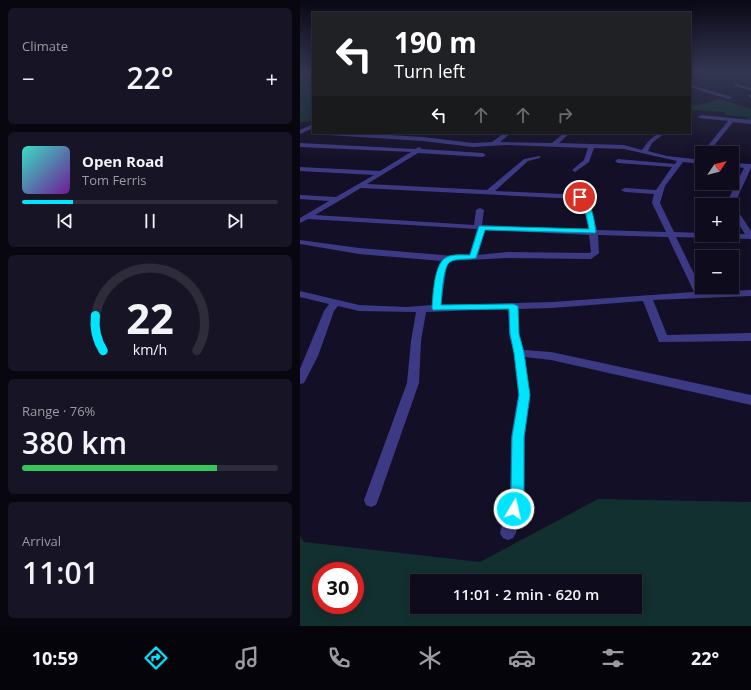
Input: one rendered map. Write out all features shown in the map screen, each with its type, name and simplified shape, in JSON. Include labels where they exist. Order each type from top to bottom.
[{"type":"street","points":[[701,117],[751,122]]},
{"type":"street","points":[[711,146],[732,120]]},
{"type":"street","points":[[301,131],[312,126]]},
{"type":"street","points":[[301,131],[312,132]]},
{"type":"street","points":[[346,134],[433,140],[473,145],[553,145],[624,148],[644,152],[679,163]]},
{"type":"street","points":[[303,219],[418,151],[422,146],[445,134]]},
{"type":"street","points":[[493,144],[507,134]]},
{"type":"street","points":[[553,145],[566,134]]},
{"type":"street","points":[[644,152],[650,142],[661,134]]},
{"type":"street","points":[[357,147],[382,136]]},
{"type":"street","points":[[300,145],[483,155]]},
{"type":"street","points":[[575,170],[586,161],[592,146]]},
{"type":"street","points":[[488,193],[526,160],[538,157]]},
{"type":"street","points":[[618,161],[695,162]]},
{"type":"street","points":[[679,163],[660,192],[656,199],[656,203],[700,295]]},
{"type":"street","points":[[739,165],[750,166]]},
{"type":"street","points":[[732,198],[740,180],[750,166]]},
{"type":"street","points":[[300,169],[381,173]]},
{"type":"street","points":[[300,242],[359,251],[449,259],[538,254],[591,256],[596,251],[589,215],[581,198],[360,186]]},
{"type":"street","points":[[625,190],[660,192]]},
{"type":"street","points":[[300,197],[336,199]]},
{"type":"street","points":[[473,257],[480,227],[480,210]]},
{"type":"street","points":[[739,218],[751,237]]},
{"type":"street","points":[[303,219],[593,232],[751,237]]},
{"type":"street","points":[[436,308],[443,264],[449,259]]},
{"type":"street","points":[[300,294],[335,303],[369,309],[422,310],[436,308],[513,306],[751,293]]},
{"type":"street","points":[[647,298],[663,339],[751,338]]},
{"type":"street","points":[[300,380],[312,356],[329,311],[335,303]]},
{"type":"street","points":[[508,533],[517,492],[518,437],[524,399],[519,353],[514,334],[513,306]]},
{"type":"street","points":[[371,500],[413,384],[416,341],[422,310]]},
{"type":"street","points":[[519,353],[558,357],[751,400]]},
{"type":"green space","points":[[300,101],[312,101],[312,121],[300,122]]},
{"type":"green space","points":[[712,101],[727,101],[751,109],[751,121],[747,121],[748,117],[725,115],[725,112],[692,110],[691,104],[697,105]]},
{"type":"green space","points":[[598,499],[751,502],[751,626],[300,626],[300,536],[304,542],[480,562]]},
{"type":"route","points":[[514,509],[517,492],[518,437],[524,399],[524,385],[519,353],[514,334],[513,306],[436,308],[438,286],[443,264],[449,259],[473,257],[482,228],[593,232],[589,215],[583,199],[580,197]]}]
